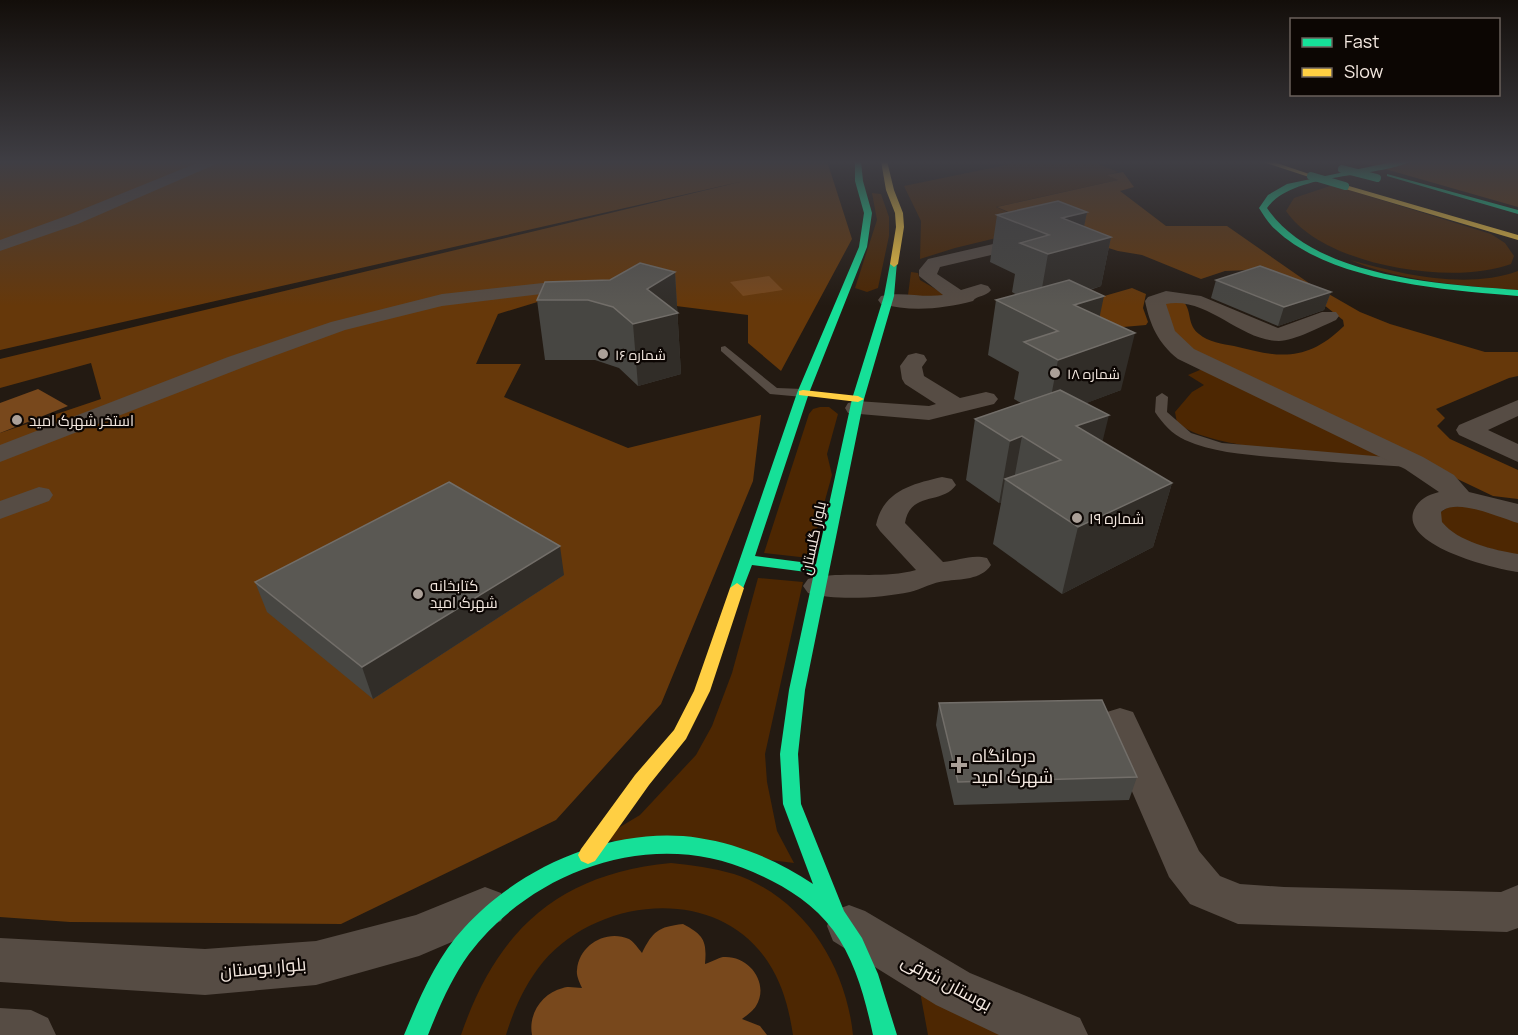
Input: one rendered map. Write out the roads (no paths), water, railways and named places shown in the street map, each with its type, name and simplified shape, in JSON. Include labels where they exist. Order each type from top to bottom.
[{"type":"main road","points":[[588,855],[642,780],[680,734],[702,692],[803,393],[849,291],[868,227],[866,209]]},
{"type":"main road","name":"بلوار گلستان","points":[[837,919],[792,804],[791,743],[797,690],[857,404],[885,297],[900,227],[897,209]]},
{"type":"main road","points":[[1264,209],[1276,227],[1289,237],[1343,262],[1428,284],[1518,293]]},
{"type":"main road","points":[[1428,209],[1518,238]]},
{"type":"main road","points":[[1442,209],[1518,230]]},
{"type":"main road","points":[[1487,209],[1518,219]]},
{"type":"main road","points":[[803,393],[857,404]]},
{"type":"main road","points":[[747,560],[821,577]]},
{"type":"main road","points":[[416,1035],[429,1000],[453,959],[482,924],[515,894],[551,872],[588,855],[627,845],[666,842],[705,845],[743,855],[778,871],[810,893],[837,919],[861,960],[878,998],[885,1035]]},
{"type":"street","points":[[0,246],[98,209]]},
{"type":"street","points":[[885,297],[930,303],[974,295],[928,276],[928,270],[934,263],[1048,237]]},
{"type":"street","points":[[0,454],[236,362],[338,326],[442,300],[543,289]]},
{"type":"street","points":[[1329,316],[1280,335],[1266,332],[1185,298],[1161,297],[1155,301],[1163,331],[1170,343],[1186,354],[1414,463],[1444,481],[1461,499]]},
{"type":"street","points":[[857,404],[928,413],[970,401],[913,379],[911,366],[916,360]]},
{"type":"street","points":[[1518,407],[1468,430],[1518,454]]},
{"type":"street","points":[[821,577],[883,586],[909,582],[956,566],[890,525],[891,514],[898,502],[907,496],[942,485]]},
{"type":"street","points":[[0,511],[39,495]]},
{"type":"street","points":[[1512,565],[1452,544],[1432,527],[1427,519],[1427,512],[1430,506],[1448,499],[1461,499],[1505,505],[1518,514]]},
{"type":"street","points":[[1120,722],[1184,864],[1205,890],[1238,904],[1284,908],[1507,912],[1518,905]]},
{"type":"street","name":"بلوار بوستان","points":[[0,960],[205,972],[316,963],[419,935],[515,894]]},
{"type":"street","name":"بوستان شرقی","points":[[837,919],[953,989],[1017,1018],[1063,1035]]},
{"type":"street","points":[[0,1033],[31,1035]]},
{"type":"lane","points":[[725,350],[774,391],[803,393]]},
{"type":"lane","points":[[1162,397],[1161,412],[1168,421],[1181,432],[1197,440],[1245,450],[1282,454],[1414,463]]},
{"type":"place","name":"شماره ۱۶","points":[[603,354]]},
{"type":"place","name":"شماره ۱۸","points":[[1055,373]]},
{"type":"place","name":"استخر شهرک امید","points":[[17,420]]},
{"type":"place","name":"شماره ۱۹","points":[[1077,518]]},
{"type":"place","name":"کتابخانه شهرک امید","points":[[418,594]]},
{"type":"place","name":"درمانگاه شهرک امید","points":[[959,765]]}]
